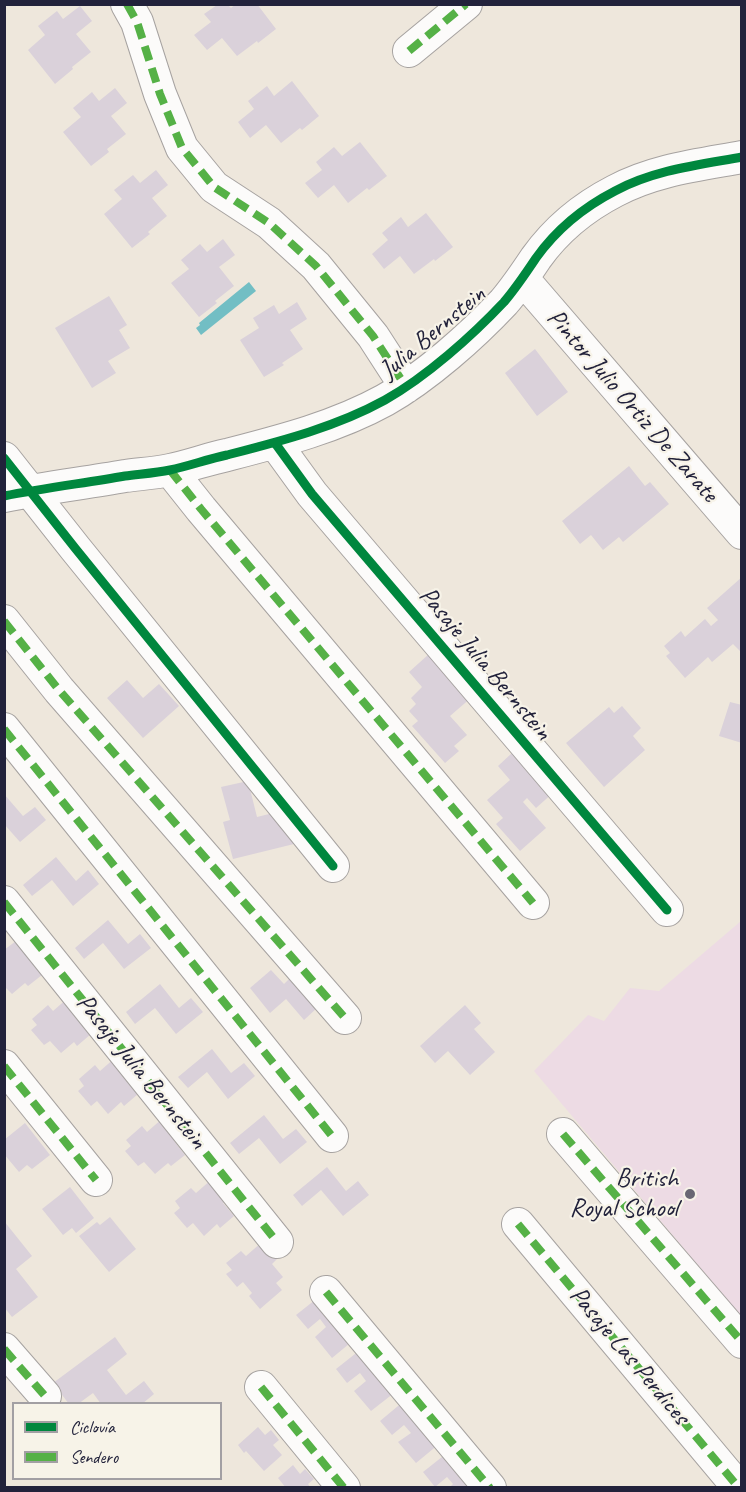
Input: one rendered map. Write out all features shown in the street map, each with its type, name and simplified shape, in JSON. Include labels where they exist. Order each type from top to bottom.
[{"type":"street","points":[[127,4],[137,22],[160,94],[182,148],[214,187],[269,223],[316,266],[373,336],[406,387]]},
{"type":"street","points":[[409,51],[466,4]]},
{"type":"street","name":"Julia Bernstein","points":[[17,494],[170,470],[275,443],[365,410],[406,387],[485,321],[505,301],[554,237],[593,204],[615,190],[663,172],[741,158]]},
{"type":"street","name":"Pintor Julio Ortiz De Zarate","points":[[523,279],[741,533]]},
{"type":"street","name":"Pasaje Julia Bernstein","points":[[275,443],[312,494],[667,910]]},
{"type":"street","points":[[4,458],[17,494],[333,866]]},
{"type":"street","points":[[170,470],[533,903]]},
{"type":"street","points":[[4,621],[59,690],[345,1018]]},
{"type":"street","points":[[4,729],[332,1136]]},
{"type":"street","name":"Pasaje Julia Bernstein","points":[[4,902],[277,1242]]},
{"type":"street","points":[[4,1066],[96,1180]]},
{"type":"street","points":[[563,1134],[741,1342]]},
{"type":"street","name":"Pasaje Las Perdices","points":[[518,1224],[739,1488]]},
{"type":"street","points":[[326,1292],[490,1488]]},
{"type":"street","points":[[4,1349],[45,1396]]},
{"type":"street","points":[[261,1387],[344,1488]]},
{"type":"shaded area","name":"British Royal School","points":[[741,921],[741,1316],[534,1071],[588,1015],[604,1021],[630,988],[659,991]]},
{"type":"water","points":[[249,282],[256,291],[201,335],[196,328],[200,325],[199,323]]},
{"type":"building","points":[[236,4],[257,4],[276,29],[237,56],[222,38],[207,50],[194,35],[211,22],[204,14],[217,5],[228,5],[231,8]]},
{"type":"building","points":[[80,6],[92,21],[76,34],[91,52],[55,84],[28,50],[45,35],[38,26],[57,11],[63,19]]},
{"type":"building","points":[[292,81],[319,116],[281,143],[266,125],[250,138],[238,122],[254,109],[248,101],[267,86],[274,96]]},
{"type":"building","points":[[115,88],[127,103],[111,116],[126,134],[107,149],[109,152],[91,166],[63,132],[81,117],[73,108],[92,92],[99,101]]},
{"type":"building","points":[[360,142],[387,176],[348,203],[334,185],[318,198],[305,183],[322,170],[316,162],[334,147],[342,156]]},
{"type":"building","points":[[156,170],[168,185],[152,198],[167,216],[148,232],[150,234],[132,248],[104,214],[122,199],[114,190],[133,175],[140,183]]},
{"type":"building","points":[[426,213],[453,247],[414,274],[400,256],[384,269],[372,254],[388,240],[382,233],[401,217],[408,227]]},
{"type":"building","points":[[223,239],[235,255],[219,267],[234,286],[199,317],[171,283],[189,269],[181,260],[200,244],[207,252]]},
{"type":"building","points":[[109,296],[127,325],[119,330],[130,348],[108,361],[116,373],[92,388],[55,328]]},
{"type":"building","points":[[297,302],[307,319],[290,330],[303,349],[282,363],[284,365],[264,377],[240,340],[259,328],[253,318],[274,305],[279,314]]},
{"type":"building","points":[[535,349],[568,392],[537,416],[505,373]]},
{"type":"building","points":[[629,466],[645,486],[650,482],[669,504],[623,542],[619,537],[603,550],[591,535],[580,544],[562,521]]},
{"type":"building","points":[[742,577],[742,653],[733,644],[712,662],[708,657],[685,678],[666,656],[670,653],[664,646],[681,631],[685,637],[705,619],[711,626],[718,620],[707,608]]},
{"type":"building","points":[[429,654],[472,697],[450,716],[467,735],[454,746],[459,751],[445,763],[412,726],[418,721],[409,711],[416,704],[411,698],[422,687],[409,672]]},
{"type":"building","points":[[127,680],[143,698],[159,684],[179,706],[143,738],[107,698]]},
{"type":"building","points":[[730,702],[742,705],[742,743],[719,736]]},
{"type":"building","points":[[622,706],[641,728],[633,736],[645,750],[604,787],[566,743],[609,707],[614,713]]},
{"type":"building","points":[[512,753],[554,792],[536,808],[527,798],[523,802],[546,828],[520,851],[496,824],[503,818],[487,800],[510,780],[498,766]]},
{"type":"building","points":[[248,781],[257,817],[285,810],[294,844],[233,859],[223,822],[230,820],[221,787]]},
{"type":"building","points":[[4,794],[23,816],[35,807],[46,820],[20,842],[4,824]]},
{"type":"building","points":[[56,857],[76,881],[88,870],[99,884],[73,906],[52,880],[32,896],[23,885]]},
{"type":"building","points":[[108,920],[128,944],[140,934],[151,948],[124,969],[103,943],[84,959],[75,948]]},
{"type":"building","points":[[20,938],[36,956],[31,961],[42,975],[28,986],[25,983],[12,994],[4,986],[4,950]]},
{"type":"building","points":[[271,970],[284,984],[291,977],[317,1008],[304,1020],[286,999],[270,1013],[250,988]]},
{"type":"building","points":[[160,984],[179,1008],[191,998],[203,1012],[176,1034],[155,1008],[135,1024],[126,1012]]},
{"type":"building","points":[[69,997],[91,1034],[77,1046],[74,1042],[61,1053],[50,1041],[44,1045],[31,1030],[37,1025],[32,1019],[48,1005],[53,1011]]},
{"type":"building","points":[[465,1005],[481,1023],[474,1029],[495,1052],[470,1075],[448,1051],[435,1063],[420,1046]]},
{"type":"building","points":[[212,1049],[231,1073],[244,1063],[255,1076],[228,1099],[207,1072],[188,1088],[178,1077]]},
{"type":"building","points":[[116,1057],[132,1076],[126,1080],[138,1094],[124,1106],[121,1102],[108,1114],[97,1101],[91,1106],[78,1091],[84,1086],[79,1079],[95,1065],[100,1071]]},
{"type":"building","points":[[264,1115],[283,1139],[296,1129],[307,1142],[280,1164],[259,1138],[239,1154],[230,1143]]},
{"type":"building","points":[[163,1118],[179,1136],[174,1141],[185,1155],[171,1166],[168,1163],[155,1174],[144,1162],[138,1166],[125,1151],[131,1146],[126,1140],[142,1126],[147,1132]]},
{"type":"building","points":[[25,1123],[50,1155],[32,1169],[27,1165],[19,1172],[4,1154],[4,1140]]},
{"type":"building","points":[[327,1167],[346,1191],[358,1181],[369,1195],[343,1216],[321,1190],[302,1206],[293,1195]]},
{"type":"building","points":[[212,1179],[228,1198],[223,1203],[234,1216],[220,1228],[217,1224],[204,1236],[193,1223],[187,1228],[174,1213],[180,1208],[175,1201],[191,1188],[196,1193]]},
{"type":"building","points":[[70,1187],[94,1218],[76,1233],[72,1228],[63,1235],[42,1209]]},
{"type":"building","points":[[110,1217],[136,1249],[109,1272],[79,1236],[97,1222],[100,1225]]},
{"type":"building","points":[[4,1221],[32,1256],[16,1269],[38,1297],[12,1317],[4,1307]]},
{"type":"building","points":[[262,1242],[277,1259],[272,1264],[283,1277],[276,1283],[282,1290],[260,1309],[249,1296],[252,1293],[243,1282],[237,1287],[226,1274],[232,1270],[226,1263],[241,1251],[246,1256]]},
{"type":"building","points":[[320,1296],[355,1339],[332,1358],[315,1337],[326,1327],[320,1319],[308,1329],[296,1315]]},
{"type":"building","points":[[115,1337],[127,1354],[107,1370],[126,1395],[144,1381],[154,1394],[144,1402],[100,1402],[93,1393],[81,1402],[67,1402],[53,1383]]},
{"type":"building","points":[[360,1350],[394,1393],[371,1411],[354,1391],[366,1381],[360,1373],[347,1383],[336,1369]]},
{"type":"building","points":[[404,1401],[439,1444],[416,1463],[398,1442],[411,1433],[404,1425],[392,1435],[380,1421]]},
{"type":"building","points":[[258,1427],[265,1435],[271,1430],[279,1440],[273,1445],[282,1455],[264,1471],[238,1445]]},
{"type":"building","points":[[447,1453],[474,1488],[449,1488],[453,1484],[447,1477],[435,1487],[423,1472]]},
{"type":"building","points":[[293,1465],[300,1474],[305,1469],[314,1479],[308,1484],[311,1488],[286,1488],[278,1478]]},
{"type":"marked path","points":[[127,4],[137,22],[160,94],[182,148],[214,187],[269,223],[316,266],[373,336],[406,387]]},
{"type":"marked path","points":[[409,51],[466,4]]},
{"type":"marked path","points":[[170,470],[533,903]]},
{"type":"marked path","points":[[4,621],[59,690],[345,1018]]},
{"type":"marked path","points":[[4,729],[332,1136]]},
{"type":"marked path","points":[[4,902],[277,1242]]},
{"type":"marked path","points":[[4,1066],[96,1180]]},
{"type":"marked path","points":[[563,1134],[742,1342]]},
{"type":"marked path","points":[[518,1224],[739,1488]]},
{"type":"marked path","points":[[326,1292],[490,1488]]},
{"type":"marked path","points":[[4,1349],[45,1396]]},
{"type":"marked path","points":[[261,1387],[344,1488]]},
{"type":"cycle path","points":[[4,496],[177,468],[308,432],[366,410],[401,391],[463,342],[504,302],[552,238],[592,204],[645,178],[677,169],[742,157]]},
{"type":"cycle path","points":[[275,443],[312,494],[667,910]]},
{"type":"cycle path","points":[[4,458],[333,866]]},
{"type":"place","name":"British Royal School","points":[[690,1194]]}]
